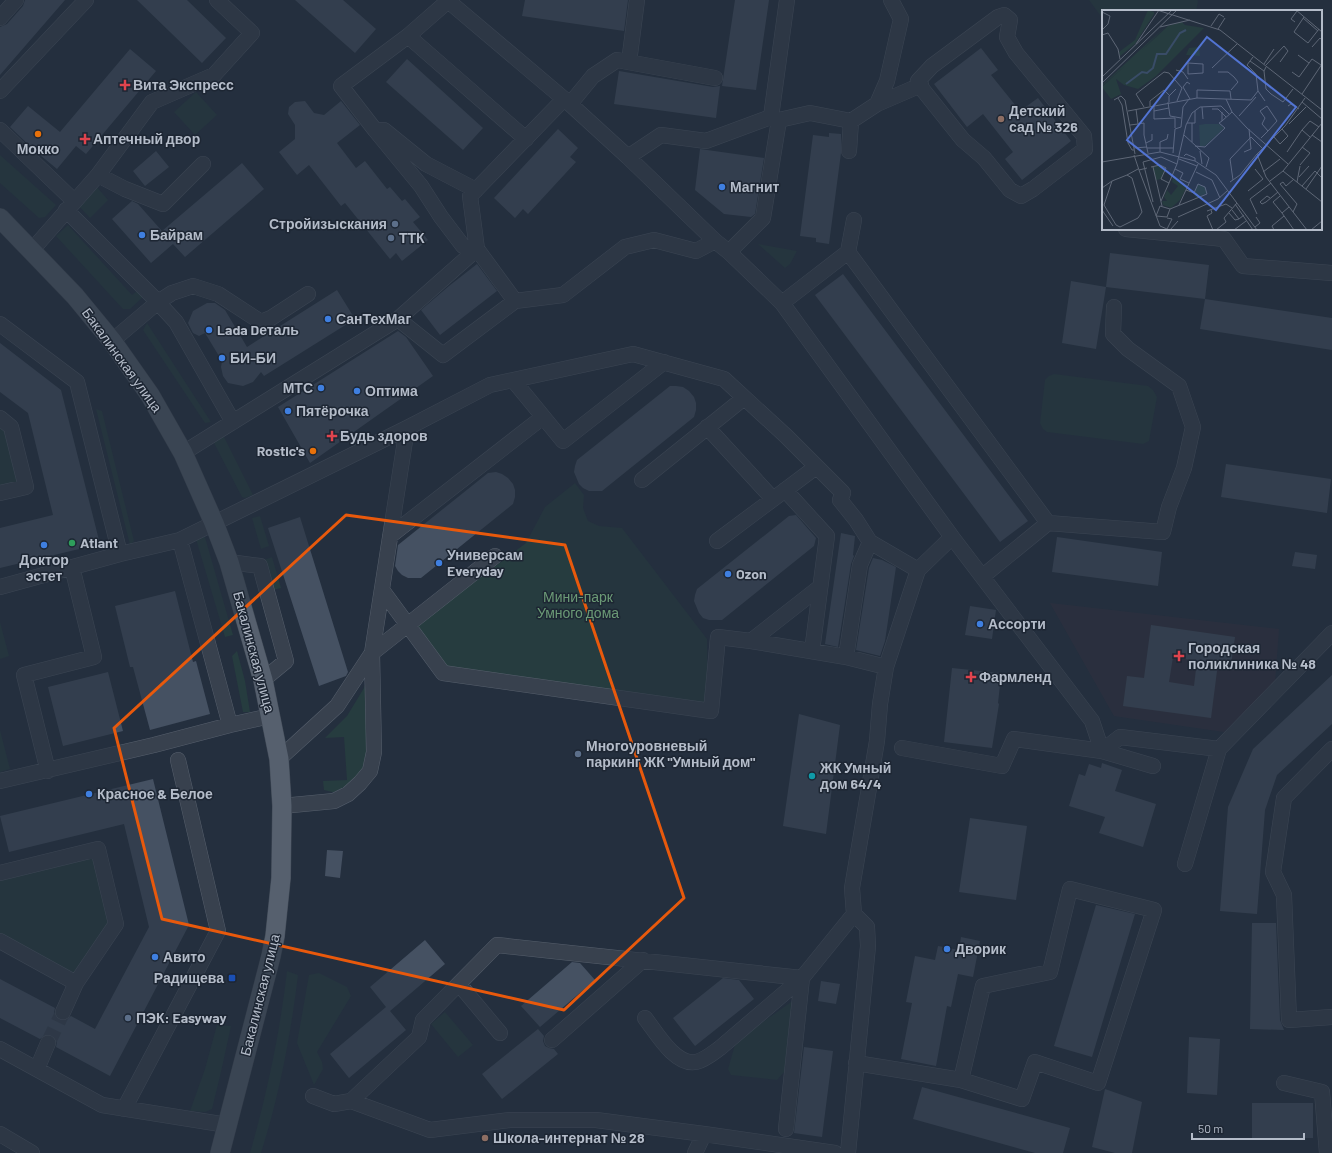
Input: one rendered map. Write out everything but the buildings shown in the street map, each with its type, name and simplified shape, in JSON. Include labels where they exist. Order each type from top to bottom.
[{"type":"main road","name":"Бакалинская улица","points":[[0,218],[75,296],[112,341],[150,395],[183,453],[230,562],[263,680],[279,759],[282,806],[281,878],[272,956],[220,1153]]},
{"type":"street","points":[[0,18],[16,0]]},
{"type":"street","points":[[0,91],[86,0]]},
{"type":"street","points":[[32,250],[98,175],[152,102],[214,75],[252,33],[217,0]]},
{"type":"street","points":[[477,249],[463,246],[441,217],[421,186],[341,86],[408,36],[447,0],[567,102],[628,157],[782,303],[952,537],[1092,721],[1102,751]]},
{"type":"street","points":[[629,62],[637,0]]},
{"type":"street","points":[[729,252],[763,218],[787,0]]},
{"type":"street","points":[[877,104],[887,81],[901,19],[891,0]]},
{"type":"street","points":[[1004,14],[1010,20],[1007,37],[1016,53],[1084,136],[1084,149],[1033,189],[1020,196],[1010,190],[984,158],[962,140],[921,85],[918,81],[932,66],[1004,14]]},
{"type":"street","points":[[408,36],[526,139]]},
{"type":"street","points":[[515,301],[477,249],[470,196],[526,139],[593,76],[616,60],[715,78]]},
{"type":"street","points":[[628,157],[661,135],[706,141],[775,119],[810,114],[851,121],[877,104],[921,85]]},
{"type":"street","points":[[849,151],[851,121]]},
{"type":"street","points":[[0,130],[176,322],[233,422]]},
{"type":"street","points":[[375,130],[384,130],[426,164],[476,190]]},
{"type":"street","points":[[98,175],[125,189],[163,204],[203,164]]},
{"type":"street","points":[[782,303],[848,252],[854,220]]},
{"type":"street","points":[[1136,230],[1224,239],[1243,266],[1332,273]]},
{"type":"street","points":[[398,319],[443,355],[515,301],[563,296],[625,247],[654,240],[696,251],[715,241]]},
{"type":"street","points":[[183,453],[398,319],[477,249]]},
{"type":"street","points":[[848,252],[1048,523]]},
{"type":"street","points":[[112,341],[172,292],[194,286],[218,294],[261,322],[271,318],[308,294]]},
{"type":"street","points":[[983,576],[1048,523],[1163,532],[1169,507],[1184,468],[1193,427],[1179,386],[1128,349],[1112,334],[1114,308]]},
{"type":"street","points":[[0,324],[77,382],[120,554]]},
{"type":"street","points":[[0,587],[120,554],[180,540],[407,428],[490,385],[633,354],[724,379],[843,493],[840,500],[856,520],[870,542],[918,570]]},
{"type":"street","points":[[513,380],[563,441],[664,362]]},
{"type":"street","points":[[642,480],[744,398]]},
{"type":"street","points":[[390,536],[543,417]]},
{"type":"street","points":[[0,418],[11,427],[26,487],[0,493]]},
{"type":"street","points":[[707,427],[779,495],[827,536],[812,651]]},
{"type":"street","points":[[282,806],[334,801],[348,794],[370,771],[374,752],[372,653],[407,428]]},
{"type":"street","points":[[717,541],[816,467]]},
{"type":"street","points":[[848,1153],[868,946],[868,927],[854,914],[852,888],[877,741],[880,704],[886,667],[918,570],[952,537]]},
{"type":"street","points":[[180,540],[230,725]]},
{"type":"street","points":[[846,656],[860,565],[870,542]]},
{"type":"street","points":[[279,759],[337,706],[372,653],[495,556]]},
{"type":"street","points":[[230,562],[260,566],[286,661],[263,680]]},
{"type":"street","points":[[48,771],[24,675],[94,657],[72,567]]},
{"type":"street","points":[[751,641],[820,587]]},
{"type":"street","points":[[382,590],[443,673],[712,711],[718,637],[846,656],[886,667]]},
{"type":"street","points":[[1185,864],[1219,749],[1332,633]]},
{"type":"street","points":[[334,690],[337,706]]},
{"type":"street","points":[[0,781],[48,771],[270,716]]},
{"type":"street","points":[[1102,751],[1120,737],[1219,749]]},
{"type":"street","points":[[902,748],[1002,766],[1014,739],[1102,751],[1153,766]]},
{"type":"street","points":[[1332,749],[1284,798],[1272,872],[1284,895],[1289,1020],[1332,1017]]},
{"type":"street","points":[[124,1109],[218,931],[178,760]]},
{"type":"street","points":[[0,873],[98,849],[116,924],[76,983],[62,1012]]},
{"type":"street","points":[[856,1063],[960,1080],[1022,1099],[1035,1062],[1098,1083],[1154,910],[1070,889],[1050,972],[983,986],[960,1080]]},
{"type":"street","points":[[645,1018],[673,1054],[685,1061],[696,1062],[706,1058],[720,1048],[802,978],[854,914]]},
{"type":"street","points":[[0,941],[76,983]]},
{"type":"street","points":[[351,1101],[419,1037],[423,1020],[497,945],[802,978]]},
{"type":"street","points":[[552,1040],[643,960]]},
{"type":"street","points":[[786,1129],[802,978]]},
{"type":"street","points":[[458,984],[500,1032]]},
{"type":"street","points":[[37,1069],[48,1043]]},
{"type":"street","points":[[0,1049],[102,1105],[227,1125]]},
{"type":"street","points":[[1284,1083],[1322,1092],[1328,1153]]},
{"type":"street","points":[[312,1096],[334,1104],[351,1101],[430,1130],[510,1120],[596,1120],[835,1153]]},
{"type":"street","points":[[0,1134],[32,1153]]},
{"type":"street","points":[[695,1153],[704,1134]]},
{"type":"highlighted area","points":[[346,515],[565,545],[684,898],[564,1010],[162,919],[114,728]]},
{"type":"shaded area","name":"Городская поликлиника № 48","points":[[1050,603],[1279,629],[1275,683],[1224,732],[1114,716]]},
{"type":"green space","points":[[1089,0],[1198,1],[1196,10],[1102,10],[1102,18]]},
{"type":"green space","points":[[196,92],[217,115],[195,135],[174,112]]},
{"type":"green space","points":[[0,155],[56,205],[45,217],[39,218],[0,183]]},
{"type":"green space","points":[[96,186],[108,200],[90,218],[77,204]]},
{"type":"green space","points":[[68,225],[132,295],[138,290],[144,296],[130,309],[123,309],[56,236]]},
{"type":"green space","points":[[758,244],[797,251],[790,264],[785,268]]},
{"type":"green space","points":[[147,323],[211,422],[205,423],[143,330]]},
{"type":"green space","points":[[1054,374],[1148,386],[1153,390],[1157,397],[1149,441],[1143,444],[1047,432],[1043,429],[1040,423],[1045,380]]},
{"type":"green space","points":[[96,409],[102,411],[134,541],[130,545]]},
{"type":"green space","points":[[0,422],[8,429],[22,484],[0,490]]},
{"type":"green space","points":[[223,435],[253,495],[245,498],[242,497],[214,443],[215,439]]},
{"type":"green space","name":"Мини-парк Умного дома","points":[[575,483],[584,495],[583,508],[588,521],[599,526],[622,528],[707,639],[708,706],[448,668],[415,627],[526,543],[545,507]]},
{"type":"green space","points":[[260,516],[269,546],[261,549],[252,518]]},
{"type":"green space","points":[[205,537],[233,635],[225,637],[196,539]]},
{"type":"green space","points":[[272,557],[281,588],[273,590],[264,560]]},
{"type":"green space","points":[[0,622],[9,656],[0,659]]},
{"type":"green space","points":[[237,651],[245,681],[250,712],[243,712],[232,656]]},
{"type":"green space","points":[[366,683],[371,760],[351,784],[336,793],[324,790],[323,781],[347,780],[344,737],[325,738],[347,716]]},
{"type":"green space","points":[[0,730],[10,769],[0,772]]},
{"type":"green space","points":[[95,853],[112,923],[77,980],[0,938],[0,876]]},
{"type":"green space","points":[[287,971],[298,975],[284,1065],[261,1153],[250,1153],[272,1063],[281,1017]]},
{"type":"green space","points":[[319,973],[347,987],[351,996],[317,1052],[322,1062],[323,1069],[314,1085],[297,1043],[309,975]]},
{"type":"green space","points":[[794,1000],[787,1069],[777,1080],[731,1075],[728,1069],[736,1041]]},
{"type":"green space","points":[[445,1012],[473,1045],[458,1057],[431,1024]]},
{"type":"green space","points":[[217,1025],[231,1026],[212,1109],[205,1112],[190,1111],[205,1069]]},
{"type":"tunnel","points":[[48,1043],[63,1012]]},
{"type":"place","name":"Вита Экспресс","points":[[125,85]]},
{"type":"place","name":"Детский сад № 326","points":[[1001,119]]},
{"type":"place","name":"Мокко","points":[[38,134]]},
{"type":"place","name":"Аптечный двор","points":[[85,139]]},
{"type":"place","name":"Магнит","points":[[722,187]]},
{"type":"place","name":"Стройизыскания","points":[[395,224]]},
{"type":"place","name":"Байрам","points":[[142,235]]},
{"type":"place","name":"ТТК","points":[[391,238]]},
{"type":"place","name":"СанТехМаг","points":[[328,319]]},
{"type":"place","name":"Lada Dеталь","points":[[209,330]]},
{"type":"place","name":"БИ-БИ","points":[[222,358]]},
{"type":"place","name":"МТС","points":[[321,388]]},
{"type":"place","name":"Оптима","points":[[357,391]]},
{"type":"place","name":"Пятёрочка","points":[[288,411]]},
{"type":"place","name":"Будь здоров","points":[[332,436]]},
{"type":"place","name":"Rostic's","points":[[313,451]]},
{"type":"place","name":"Atlant","points":[[72,543]]},
{"type":"place","name":"Доктор эстет","points":[[44,545]]},
{"type":"place","name":"Универсам Everyday","points":[[439,563]]},
{"type":"place","name":"Ozon","points":[[728,574]]},
{"type":"place","name":"Ассорти","points":[[980,624]]},
{"type":"place","name":"Городская поликлиника № 48","points":[[1179,656]]},
{"type":"place","name":"Фармленд","points":[[971,677]]},
{"type":"place","name":"Многоуровневый паркинг ЖК \"Умный дом\"","points":[[578,754]]},
{"type":"place","name":"ЖК Умный дом 64/4","points":[[812,776]]},
{"type":"place","name":"Красное & Белое","points":[[89,794]]},
{"type":"place","name":"Дворик","points":[[947,949]]},
{"type":"place","name":"Авито","points":[[155,957]]},
{"type":"place","name":"Радищева","points":[[232,978]]},
{"type":"place","name":"ПЭК: Easyway","points":[[128,1018]]},
{"type":"place","name":"Школа-интернат № 28","points":[[485,1138]]}]
